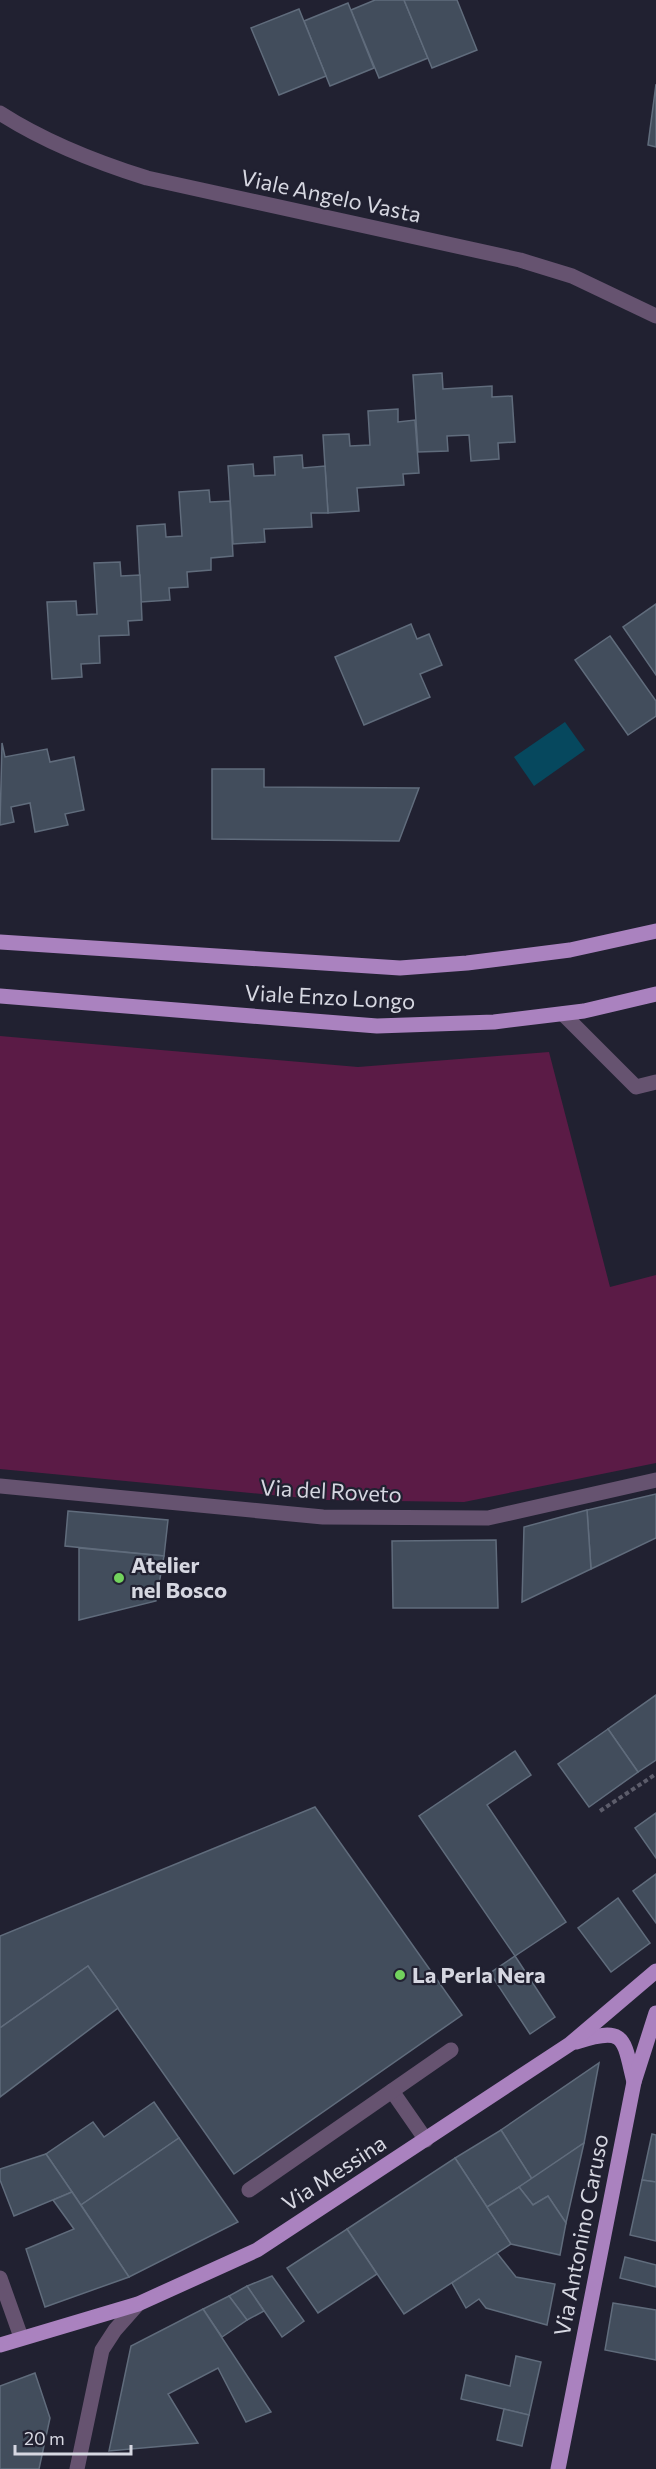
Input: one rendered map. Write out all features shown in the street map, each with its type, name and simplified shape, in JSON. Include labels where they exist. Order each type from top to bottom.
[{"type":"main road","name":"Viale Enzo Longo","points":[[0,942],[400,968],[570,951],[656,932]]},
{"type":"main road","name":"Viale Enzo Longo","points":[[0,996],[377,1026],[494,1022],[584,1011],[656,994]]},
{"type":"main road","name":"Via Messina","points":[[0,2345],[138,2304],[258,2250],[570,2044],[656,1971]]},
{"type":"main road","name":"Via Antonino Caruso","points":[[558,2469],[634,2082],[656,2013]]},
{"type":"main road","points":[[570,2044],[606,2034],[616,2036],[624,2042],[634,2082]]},
{"type":"street","name":"Viale Angelo Vasta","points":[[0,113],[54,143],[137,175],[520,260],[572,276],[656,316]]},
{"type":"street","points":[[563,1014],[636,1088],[656,1082]]},
{"type":"street","name":"Via del Roveto","points":[[0,1486],[323,1517],[488,1518],[656,1480]]},
{"type":"street","points":[[249,2190],[451,2050]]},
{"type":"street","points":[[392,2091],[426,2140]]},
{"type":"street","points":[[0,2278],[21,2337]]},
{"type":"street","points":[[77,2469],[102,2350],[115,2330],[138,2304]]},
{"type":"path","points":[[600,1811],[656,1774]]},
{"type":"shaded area","points":[[0,1036],[358,1067],[549,1052],[610,1287],[656,1275],[656,1463],[464,1502],[325,1500],[0,1469]]},
{"type":"water","points":[[565,722],[585,750],[534,786],[514,757]]},
{"type":"building","points":[[375,0],[404,0],[428,58],[379,78],[351,10]]},
{"type":"building","points":[[404,0],[457,0],[477,50],[432,68]]},
{"type":"building","points":[[348,3],[374,68],[330,86],[304,21]]},
{"type":"building","points":[[299,9],[326,76],[279,95],[251,28]]},
{"type":"building","points":[[656,84],[656,147],[648,145]]},
{"type":"building","points":[[442,373],[443,389],[492,386],[492,397],[512,396],[515,442],[498,443],[499,459],[471,461],[469,435],[447,436],[448,451],[418,452],[413,375]]},
{"type":"building","points":[[398,409],[398,422],[415,420],[419,473],[403,474],[404,485],[357,488],[359,511],[328,513],[323,435],[349,434],[350,446],[370,445],[368,411]]},
{"type":"building","points":[[302,455],[303,468],[325,466],[328,513],[311,513],[312,527],[264,529],[265,542],[233,544],[228,466],[253,464],[254,476],[275,475],[274,457]]},
{"type":"building","points":[[209,490],[210,502],[230,501],[233,556],[211,558],[211,570],[187,572],[188,587],[169,588],[170,600],[141,602],[137,526],[165,524],[166,537],[182,536],[179,492]]},
{"type":"building","points":[[120,562],[121,576],[140,575],[142,620],[128,621],[129,635],[99,636],[100,663],[81,664],[82,677],[52,679],[47,602],[76,601],[77,615],[97,614],[94,563]]},
{"type":"building","points":[[656,604],[656,675],[623,627]]},
{"type":"building","points":[[411,624],[417,639],[429,634],[442,665],[420,674],[430,697],[364,725],[335,657]]},
{"type":"building","points":[[610,636],[656,701],[656,716],[628,735],[575,660]]},
{"type":"building","points":[[2,743],[5,757],[47,749],[50,762],[74,757],[84,810],[65,814],[68,825],[35,832],[30,803],[11,807],[14,822],[0,825]]},
{"type":"building","points":[[212,769],[264,769],[264,787],[419,788],[399,841],[212,839]]},
{"type":"building","points":[[656,1494],[656,1538],[591,1569],[587,1510]]},
{"type":"building","points":[[587,1510],[591,1569],[522,1602],[524,1527]]},
{"type":"building","points":[[68,1511],[168,1520],[164,1556],[65,1546]]},
{"type":"building","points":[[496,1540],[498,1608],[393,1608],[392,1541]]},
{"type":"building","name":"Atelier nel Bosco","points":[[79,1548],[164,1556],[156,1601],[79,1620]]},
{"type":"building","points":[[656,1695],[656,1760],[638,1772],[608,1729]]},
{"type":"building","points":[[608,1729],[638,1772],[589,1807],[558,1764]]},
{"type":"building","points":[[515,1751],[531,1775],[487,1805],[566,1922],[515,1956],[419,1816]]},
{"type":"building","points":[[315,1807],[462,2015],[234,2174],[88,1966],[0,2028],[0,1936]]},
{"type":"building","points":[[656,1813],[656,1858],[635,1828]]},
{"type":"building","points":[[656,1874],[656,1923],[633,1891]]},
{"type":"building","points":[[618,1898],[650,1943],[611,1972],[578,1928]]},
{"type":"building","points":[[515,1956],[555,2017],[530,2034],[490,1973]]},
{"type":"building","points":[[88,1966],[118,2008],[0,2097],[0,2028]]},
{"type":"building","points":[[599,2063],[584,2143],[532,2179],[501,2130]]},
{"type":"building","points":[[154,2102],[179,2138],[81,2205],[46,2154],[93,2122],[104,2137]]},
{"type":"building","points":[[501,2130],[532,2179],[487,2207],[455,2158]]},
{"type":"building","points":[[652,2134],[656,2135],[656,2182],[642,2180]]},
{"type":"building","points":[[179,2138],[238,2222],[129,2277],[81,2205]]},
{"type":"building","points":[[584,2143],[566,2223],[548,2196],[533,2205],[519,2187]]},
{"type":"building","points":[[46,2154],[72,2192],[14,2216],[0,2180],[0,2169]]},
{"type":"building","points":[[455,2158],[511,2244],[404,2314],[347,2229]]},
{"type":"building","points":[[642,2180],[656,2182],[656,2241],[630,2235]]},
{"type":"building","points":[[519,2187],[533,2205],[548,2196],[566,2223],[560,2255],[511,2244],[487,2207]]},
{"type":"building","points":[[72,2192],[129,2277],[45,2307],[26,2249],[74,2229],[53,2200]]},
{"type":"building","points":[[347,2229],[377,2274],[318,2313],[287,2268]]},
{"type":"building","points":[[497,2253],[516,2277],[555,2284],[547,2325],[486,2308],[479,2299],[466,2308],[452,2283]]},
{"type":"building","points":[[625,2257],[656,2265],[656,2287],[620,2278]]},
{"type":"building","points":[[272,2276],[304,2321],[282,2337],[247,2286]]},
{"type":"building","points":[[247,2286],[264,2311],[247,2320],[229,2296]]},
{"type":"building","points":[[229,2296],[247,2320],[222,2337],[203,2309]]},
{"type":"building","points":[[613,2303],[656,2310],[656,2360],[605,2350]]},
{"type":"building","points":[[203,2309],[271,2412],[246,2422],[218,2368],[168,2394],[198,2443],[109,2451],[131,2346]]},
{"type":"building","points":[[516,2356],[541,2362],[529,2415],[461,2399],[466,2375],[510,2386]]},
{"type":"building","points":[[35,2373],[50,2418],[39,2469],[0,2469],[0,2386]]},
{"type":"building","points":[[504,2409],[529,2415],[522,2446],[497,2440]]},
{"type":"place","name":"Atelier nel Bosco","points":[[119,1578]]},
{"type":"place","name":"La Perla Nera","points":[[400,1975]]}]
